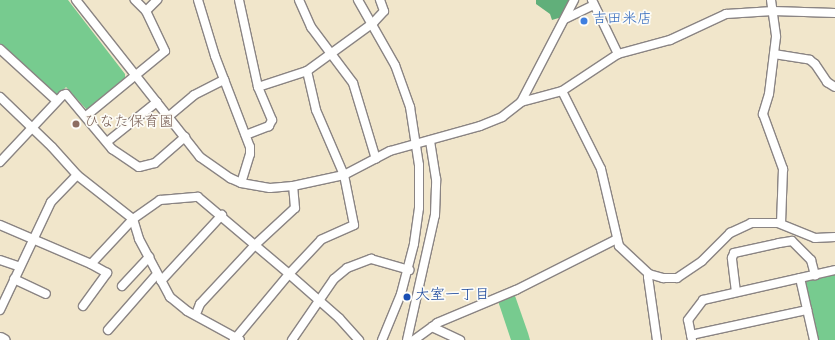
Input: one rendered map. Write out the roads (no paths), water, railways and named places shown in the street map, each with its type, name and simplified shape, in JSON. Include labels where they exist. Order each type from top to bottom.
[{"type":"main road","points":[[0,338],[4,340]]},
{"type":"street","points":[[76,0],[168,117],[208,164],[241,183],[270,188],[293,186],[344,175],[376,159],[390,150],[417,144],[488,123],[502,117],[521,102],[562,91],[618,54],[670,40],[726,14],[773,11],[835,10]]},
{"type":"street","points":[[86,116],[165,51],[146,11],[135,0]]},
{"type":"street","points":[[146,11],[157,0]]},
{"type":"street","points":[[198,0],[224,80],[246,135],[250,154],[241,183]]},
{"type":"street","points":[[239,0],[258,87],[272,123],[246,135]]},
{"type":"street","points":[[299,0],[311,27],[353,83],[376,159]]},
{"type":"street","points":[[358,0],[373,23],[401,80],[410,106],[417,144],[419,208],[414,244],[409,270],[382,340]]},
{"type":"street","points":[[258,87],[307,71],[373,23],[384,11],[380,0]]},
{"type":"street","points":[[521,102],[574,0]]},
{"type":"street","points":[[771,0],[776,37],[769,94],[763,114],[783,169],[781,223]]},
{"type":"street","points":[[565,19],[593,2],[618,54]]},
{"type":"street","points":[[0,49],[57,101]]},
{"type":"street","points":[[774,54],[810,60],[816,64],[827,82],[835,87]]},
{"type":"street","points":[[0,97],[33,127],[77,175],[133,219],[149,257],[170,297],[237,339],[288,274],[321,240],[354,225],[344,175],[316,110],[307,71]]},
{"type":"street","points":[[168,117],[194,95],[224,80]]},
{"type":"street","points":[[562,91],[601,169],[619,246],[649,274],[663,278],[677,278],[702,262],[734,231],[762,222],[781,223],[815,238],[835,237]]},
{"type":"street","points":[[0,162],[63,94],[70,95],[107,142],[133,165],[145,167],[155,163],[185,137]]},
{"type":"street","points":[[107,142],[156,102]]},
{"type":"street","points":[[407,340],[429,248],[437,199],[430,140]]},
{"type":"street","points":[[0,148],[7,154]]},
{"type":"street","points":[[0,310],[51,202],[77,175]]},
{"type":"street","points":[[196,314],[200,304],[256,244],[295,208],[293,186]]},
{"type":"street","points":[[91,264],[133,219],[160,200],[192,196],[198,197],[256,244],[319,301],[359,340]]},
{"type":"street","points":[[108,330],[222,215]]},
{"type":"street","points":[[0,226],[34,238],[107,273],[83,306]]},
{"type":"street","points":[[414,340],[432,327],[516,290],[617,239]]},
{"type":"street","points":[[736,292],[732,258],[734,254],[779,243],[792,242],[811,260],[815,275]]},
{"type":"street","points":[[414,244],[429,248]]},
{"type":"street","points":[[122,286],[149,257]]},
{"type":"street","points":[[292,340],[334,280],[347,268],[372,259],[409,270]]},
{"type":"street","points":[[0,260],[20,267]]},
{"type":"street","points":[[807,310],[691,338],[688,320],[703,300],[835,270]]},
{"type":"street","points":[[649,274],[648,277],[657,340]]},
{"type":"street","points":[[800,278],[814,340]]},
{"type":"street","points":[[14,280],[46,294]]},
{"type":"street","points":[[432,327],[460,340]]},
{"type":"place","name":"吉田米店","points":[[584,21]]},
{"type":"place","name":"ひなた保育園","points":[[76,124]]},
{"type":"place","name":"大室一丁目","points":[[407,297]]}]
